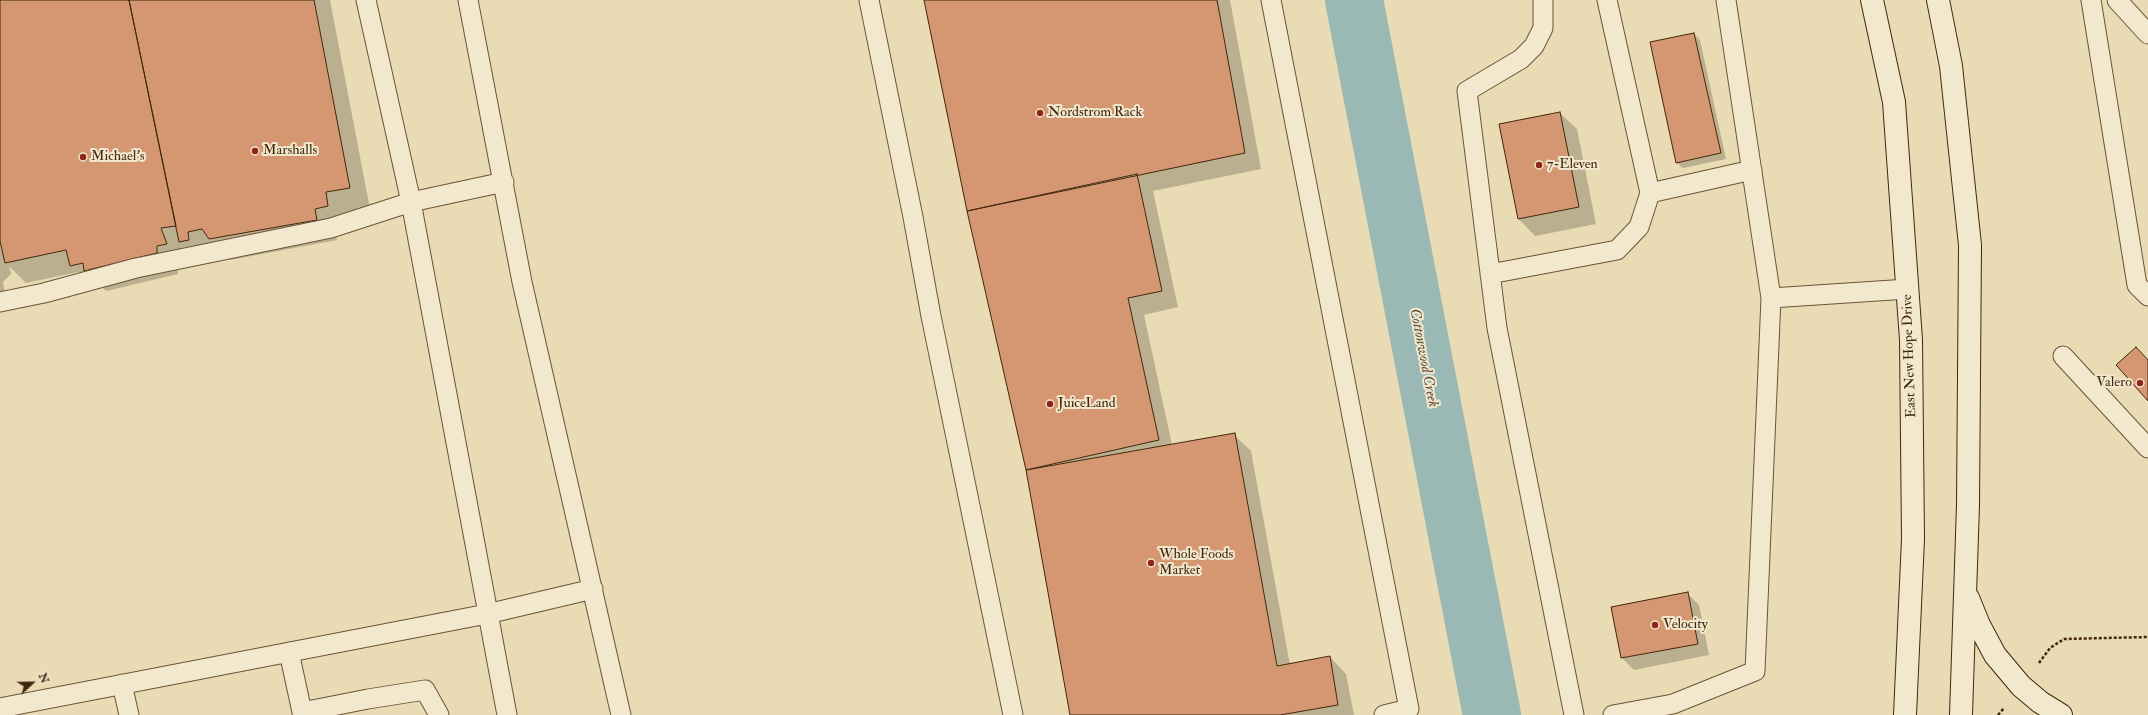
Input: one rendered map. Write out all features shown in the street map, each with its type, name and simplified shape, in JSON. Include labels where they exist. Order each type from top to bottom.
[{"type":"main road","points":[[1938,0],[1950,66],[1970,245],[1968,504],[1960,715]]},
{"type":"main road","name":"East New Hope Drive","points":[[1874,5],[1894,102],[1911,340],[1913,539],[1905,715]]},
{"type":"main road","points":[[1965,590],[1979,625],[1995,655],[2021,686],[2040,702],[2061,715]]},
{"type":"lane","points":[[366,0],[410,202],[507,715]]},
{"type":"lane","points":[[468,0],[522,282],[621,715]]},
{"type":"lane","points":[[869,0],[913,217],[931,316],[1013,715]]},
{"type":"lane","points":[[1271,0],[1409,709],[1384,715]]},
{"type":"lane","points":[[1543,0],[1543,28],[1534,46],[1521,59],[1467,91],[1497,328],[1574,715]]},
{"type":"lane","points":[[1490,274],[1617,250],[1639,227],[1650,193],[1607,0]]},
{"type":"lane","points":[[1613,715],[1673,704],[1755,671],[1770,298],[1726,0]]},
{"type":"lane","points":[[2091,0],[2137,284],[2148,296]]},
{"type":"lane","points":[[2117,0],[2148,34]]},
{"type":"lane","points":[[1650,193],[1752,170]]},
{"type":"lane","points":[[0,302],[44,293],[136,268],[332,228],[410,202],[504,182]]},
{"type":"lane","points":[[1770,298],[1908,289]]},
{"type":"lane","points":[[2063,356],[2148,448]]},
{"type":"lane","points":[[0,708],[487,614],[593,589]]},
{"type":"lane","points":[[289,652],[302,714],[368,699],[425,690],[439,715]]},
{"type":"lane","points":[[122,684],[129,715]]},
{"type":"path","points":[[2037,666],[2050,648],[2064,639],[2148,637]]},
{"type":"building","points":[[0,0],[129,0],[176,226],[161,228],[167,244],[157,246],[157,253],[84,271],[83,263],[70,266],[66,250],[5,263],[0,241]]},
{"type":"building","points":[[129,0],[314,0],[350,188],[326,192],[328,206],[315,209],[317,220],[209,239],[202,229],[188,232],[189,240],[179,242]]},
{"type":"building","points":[[924,0],[1217,0],[1245,153],[967,211]]},
{"type":"building","points":[[1694,33],[1721,153],[1676,163],[1650,42]]},
{"type":"building","name":"7-Eleven","points":[[1560,112],[1579,207],[1518,219],[1499,124]]},
{"type":"building","points":[[1137,174],[1162,291],[1128,298],[1159,440],[1026,470],[967,211]]},
{"type":"building","name":"Valero","points":[[2136,347],[2148,360],[2148,401],[2116,365]]},
{"type":"building","name":"Whole Foods Market","points":[[1235,433],[1277,666],[1330,656],[1338,705],[1280,715],[1070,715],[1026,470]]},
{"type":"building","name":"Velocity","points":[[1688,592],[1698,644],[1621,658],[1611,607]]},
{"type":"waterway","name":"Cottonwood Creek","points":[[1354,0],[1492,715]]},
{"type":"place","name":"Nordstrom Rack","points":[[1040,113]]},
{"type":"place","name":"Marshalls","points":[[255,151]]},
{"type":"place","name":"Michael's","points":[[83,157]]},
{"type":"place","name":"7-Eleven","points":[[1539,165]]},
{"type":"place","name":"Valero","points":[[2140,383]]},
{"type":"place","name":"JuiceLand","points":[[1050,404]]},
{"type":"place","name":"Whole Foods Market","points":[[1151,563]]},
{"type":"place","name":"Velocity","points":[[1655,625]]}]
